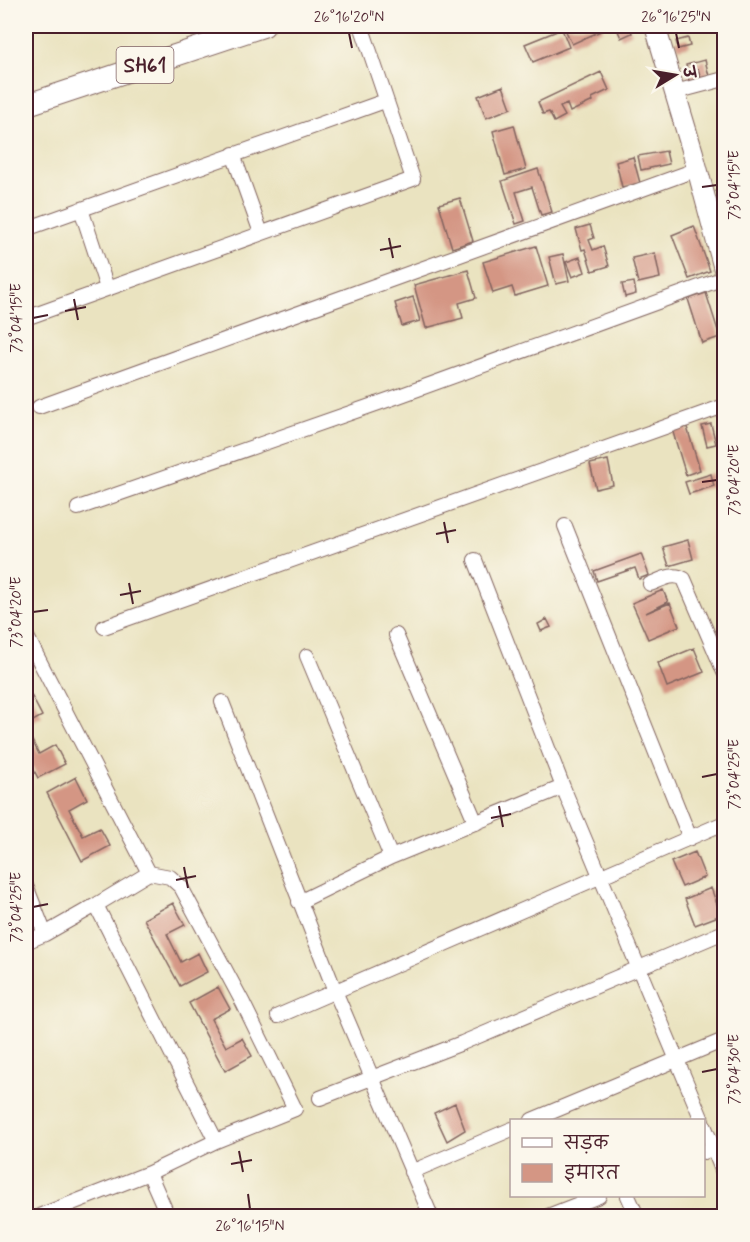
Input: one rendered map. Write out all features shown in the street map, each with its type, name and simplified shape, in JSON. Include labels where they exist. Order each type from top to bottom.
[{"type":"main road","name":"SH61","points":[[26,105],[264,26]]},
{"type":"main road","points":[[655,26],[698,169],[724,269]]},
{"type":"street","points":[[26,318],[413,178],[363,31]]},
{"type":"street","points":[[675,92],[724,79]]},
{"type":"street","points":[[26,229],[385,101]]},
{"type":"street","points":[[233,154],[261,233]]},
{"type":"street","points":[[39,407],[698,169]]},
{"type":"street","points":[[81,209],[107,288]]},
{"type":"street","points":[[78,508],[407,393],[724,278]]},
{"type":"street","points":[[104,627],[724,406]]},
{"type":"street","points":[[565,526],[690,838]]},
{"type":"street","points":[[475,560],[563,788],[702,1119]]},
{"type":"street","points":[[650,584],[669,577],[684,579],[724,672]]},
{"type":"street","points":[[26,635],[149,873]]},
{"type":"street","points":[[396,635],[476,823]]},
{"type":"street","points":[[308,656],[391,857]]},
{"type":"street","points":[[222,702],[335,991],[431,1216]]},
{"type":"street","points":[[299,902],[391,857],[563,788]]},
{"type":"street","points":[[278,1016],[724,823]]},
{"type":"street","points":[[26,942],[45,934],[149,873],[170,877],[181,887],[243,1003],[295,1109],[216,1141],[62,1212],[39,1216]]},
{"type":"street","points":[[26,885],[45,934]]},
{"type":"street","points":[[96,904],[216,1141]]},
{"type":"street","points":[[320,1098],[462,1043],[724,932]]},
{"type":"street","points":[[534,1119],[724,1040]]},
{"type":"street","points":[[705,1127],[724,1175]]},
{"type":"street","points":[[411,1172],[510,1130]]},
{"type":"street","points":[[149,1173],[168,1216]]},
{"type":"street","points":[[548,1216],[596,1197]]},
{"type":"street","points":[[628,1197],[637,1216]]},
{"type":"building","points":[[601,26],[603,30],[572,44],[564,27]]},
{"type":"building","points":[[616,26],[628,26],[632,33],[621,38]]},
{"type":"building","points":[[562,29],[569,47],[533,62],[525,44]]},
{"type":"building","points":[[688,38],[690,46],[678,49],[676,41]]},
{"type":"building","points":[[705,60],[709,76],[701,78],[698,69],[700,78],[689,81],[686,65]]},
{"type":"building","points":[[601,72],[609,90],[570,112],[567,104],[560,107],[565,116],[554,122],[549,112],[543,114],[538,102]]},
{"type":"building","points":[[503,86],[511,108],[486,118],[478,96]]},
{"type":"building","points":[[514,125],[526,169],[505,175],[493,131]]},
{"type":"building","points":[[666,151],[669,164],[641,170],[638,156]]},
{"type":"building","points":[[633,157],[640,183],[622,187],[616,162]]},
{"type":"building","points":[[538,169],[552,212],[541,215],[532,187],[516,192],[525,221],[516,224],[502,181]]},
{"type":"building","points":[[460,198],[473,241],[452,248],[439,204]]},
{"type":"building","points":[[590,225],[594,238],[589,240],[593,250],[603,246],[609,266],[592,271],[585,249],[582,250],[576,229]]},
{"type":"building","points":[[694,226],[710,271],[689,279],[672,235]]},
{"type":"building","points":[[536,246],[548,286],[515,296],[512,287],[493,293],[483,262]]},
{"type":"building","points":[[655,253],[660,278],[638,283],[632,258]]},
{"type":"building","points":[[563,254],[569,281],[556,284],[549,257]]},
{"type":"building","points":[[580,257],[585,272],[572,277],[566,262]]},
{"type":"building","points":[[468,270],[476,298],[459,303],[463,318],[426,328],[414,285]]},
{"type":"building","points":[[634,282],[636,294],[625,297],[622,284]]},
{"type":"building","points":[[706,293],[720,337],[702,343],[688,299]]},
{"type":"building","points":[[413,297],[420,321],[402,326],[395,303]]},
{"type":"building","points":[[686,424],[700,470],[686,475],[672,429]]},
{"type":"building","points":[[711,424],[716,444],[707,446],[702,426]]},
{"type":"building","points":[[608,460],[613,485],[596,489],[590,464]]},
{"type":"building","points":[[711,474],[714,486],[689,494],[685,482]]},
{"type":"building","points":[[688,540],[693,559],[669,566],[663,547]]},
{"type":"building","points":[[641,554],[649,575],[639,579],[635,568],[597,581],[594,571]]},
{"type":"building","points":[[663,590],[668,602],[646,613],[670,603],[679,626],[648,639],[632,603]]},
{"type":"building","points":[[547,619],[551,627],[541,631],[538,624]]},
{"type":"building","points":[[694,648],[704,672],[667,687],[658,663]]},
{"type":"building","points":[[31,695],[42,716],[26,725],[26,698]]},
{"type":"building","points":[[26,729],[39,754],[55,745],[65,764],[38,778],[26,755]]},
{"type":"building","points":[[76,777],[87,799],[69,809],[83,836],[100,828],[110,846],[82,861],[47,793]]},
{"type":"building","points":[[695,852],[705,877],[682,887],[671,862]]},
{"type":"building","points":[[711,888],[721,915],[695,925],[685,899]]},
{"type":"building","points":[[173,903],[185,925],[167,934],[181,962],[198,953],[207,972],[180,986],[144,919]]},
{"type":"building","points":[[218,987],[230,1009],[211,1019],[226,1047],[242,1038],[252,1056],[225,1071],[189,1003]]},
{"type":"building","points":[[455,1103],[465,1130],[447,1141],[434,1113]]}]
